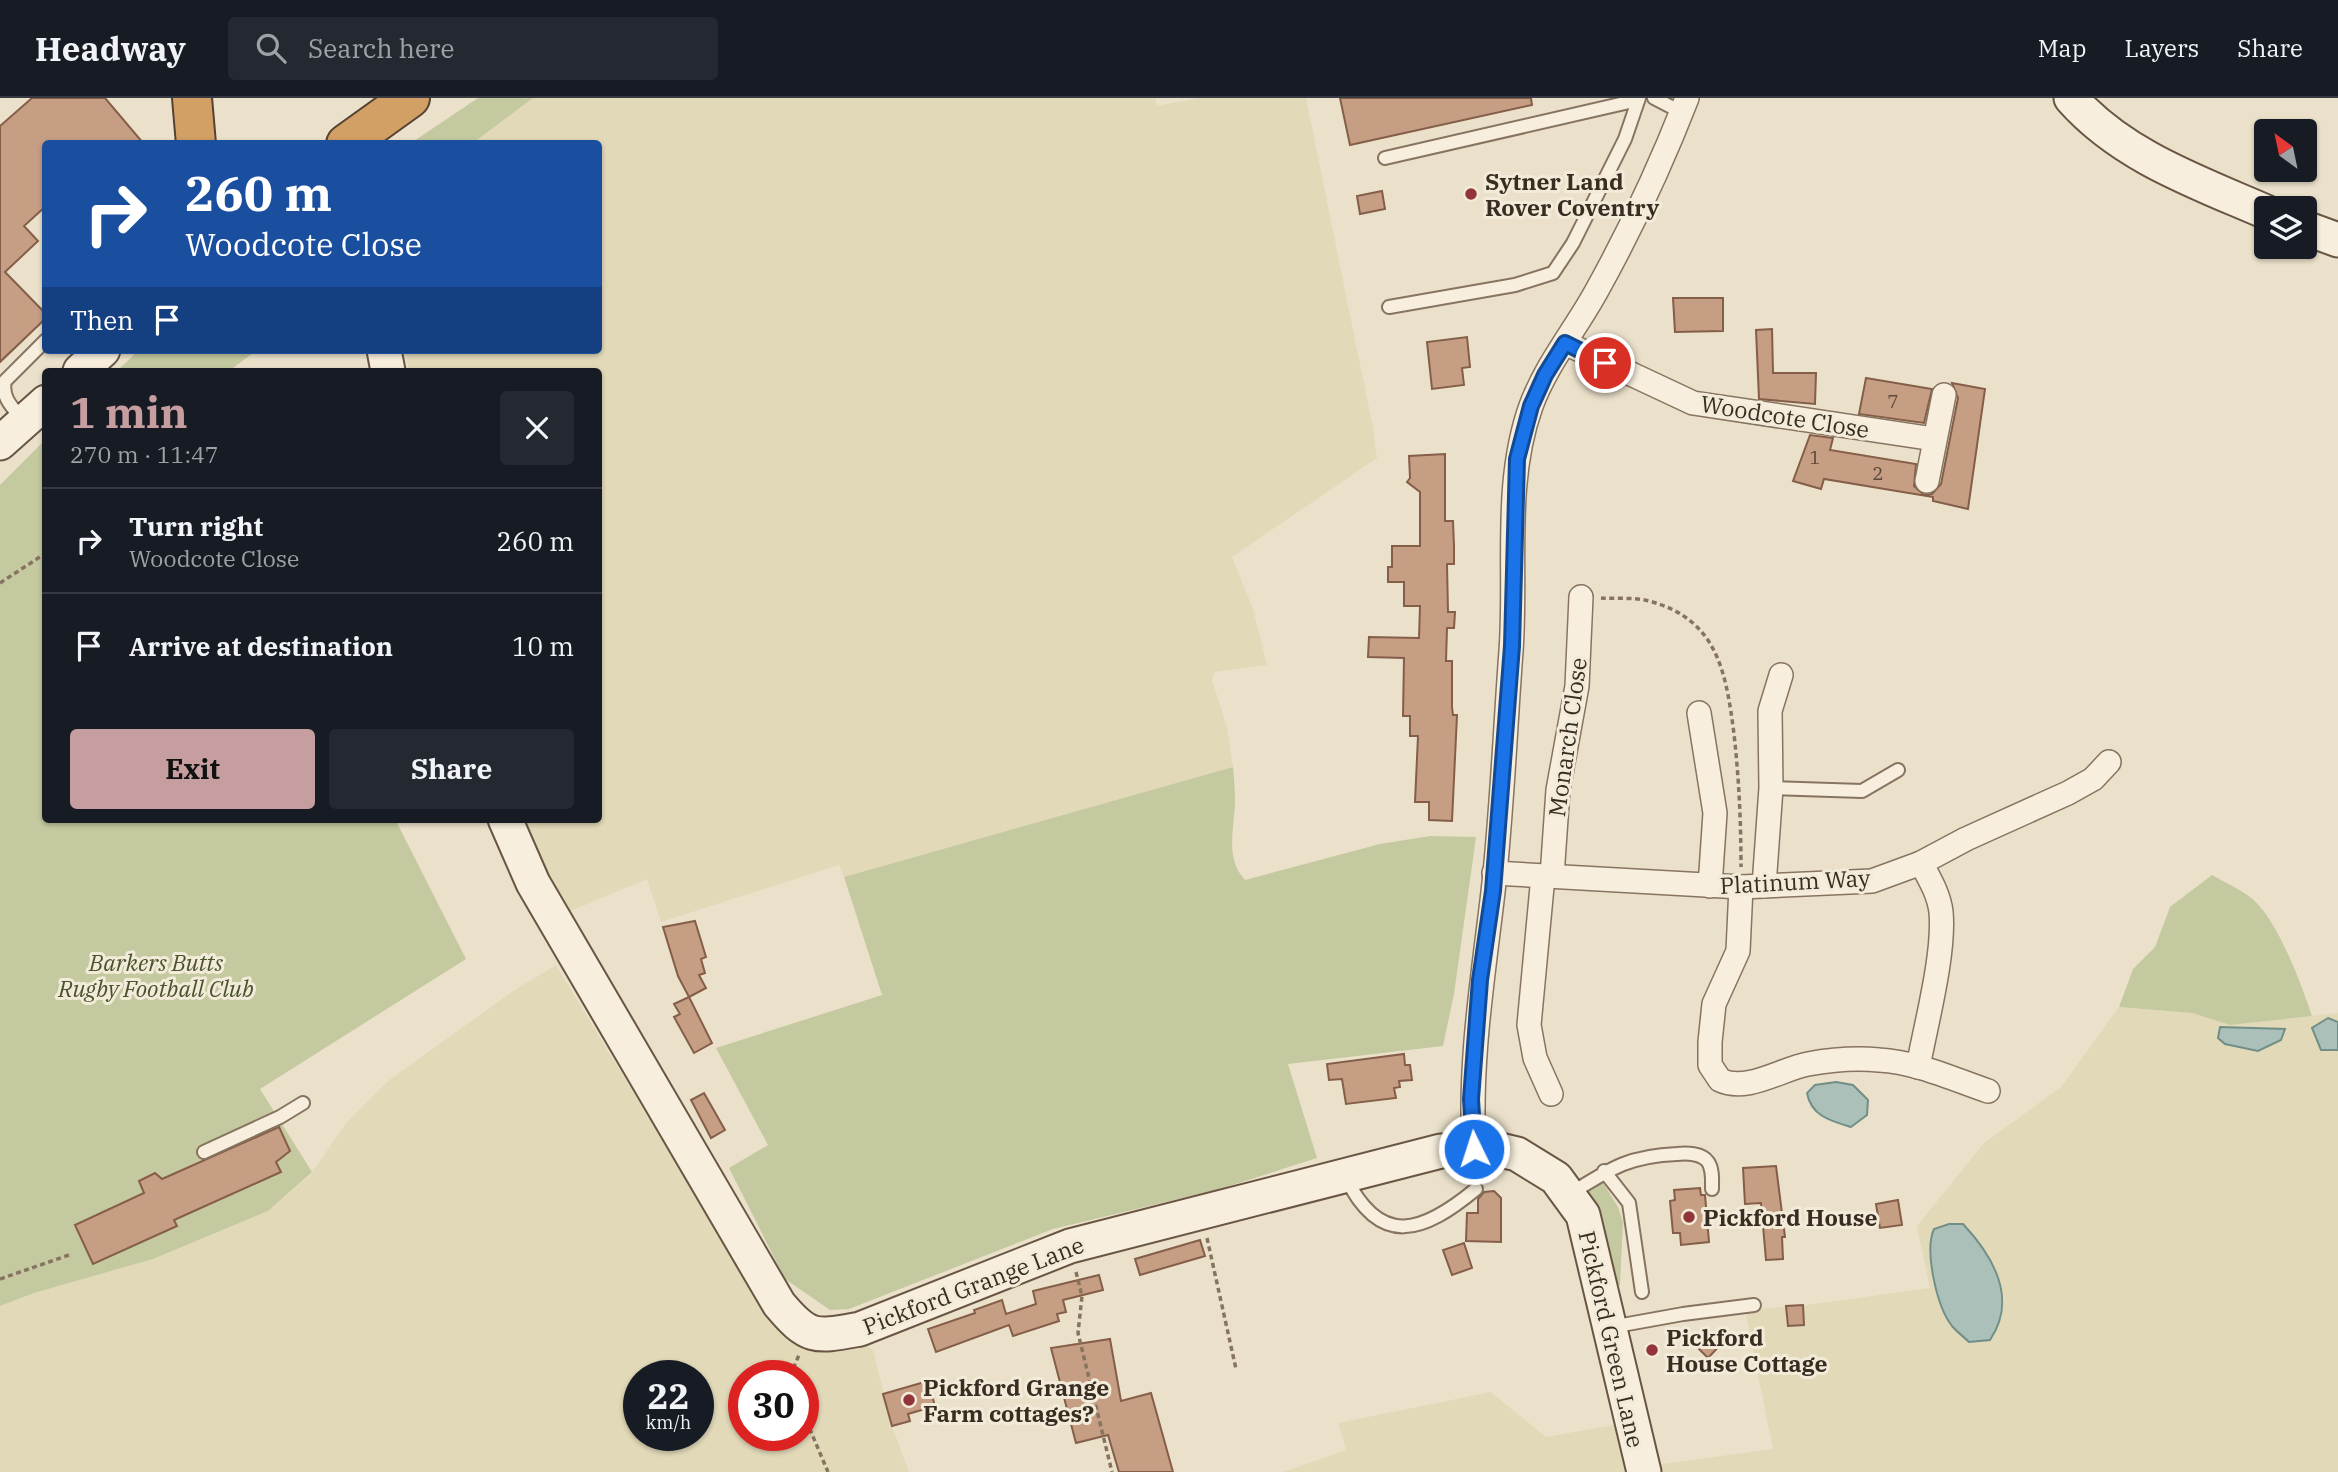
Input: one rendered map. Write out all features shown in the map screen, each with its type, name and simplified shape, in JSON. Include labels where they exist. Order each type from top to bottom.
[{"type":"highway","points":[[192,98],[196,140]]},
{"type":"highway","points":[[352,140],[410,98]]},
{"type":"street","points":[[2071,98],[2109,132],[2143,156],[2181,176],[2254,207]]},
{"type":"street","points":[[1474,1149],[1471,1099],[1480,980],[1494,873],[1512,646],[1517,459],[1531,406],[1545,375],[1596,292],[1658,173],[1684,105]]},
{"type":"street","points":[[2317,232],[2338,240]]},
{"type":"street","name":"Woodcote Close","points":[[1565,343],[1693,403],[1934,439]]},
{"type":"street","points":[[83,368],[99,354]]},
{"type":"street","points":[[1927,481],[1944,395]]},
{"type":"street","points":[[0,443],[35,412]]},
{"type":"street","name":"Monarch Close","points":[[1552,1094],[1535,1058],[1529,1026],[1558,790],[1577,686],[1581,597]]},
{"type":"street","points":[[1781,675],[1770,710],[1771,788],[1752,886],[1738,951],[1714,1004],[1710,1065],[1715,1076],[1726,1083],[1734,1084],[1764,1079],[1812,1063],[1879,1060],[1918,1067],[1988,1091]]},
{"type":"street","points":[[1699,713],[1715,813],[1710,886]]},
{"type":"street","name":"Platinum Way","points":[[1494,873],[1710,886],[1872,881],[1921,863],[1966,839],[2068,793],[2093,779],[2109,762]]},
{"type":"street","name":"Pickford Grange Lane","points":[[507,823],[533,883],[779,1304],[796,1325],[809,1333],[829,1335],[860,1329],[1070,1246],[1441,1152],[1474,1149]]},
{"type":"street","points":[[1918,1067],[1935,977],[1941,912],[1935,890],[1921,863]]},
{"type":"street","name":"Pickford Green Lane","points":[[1474,1149],[1496,1149],[1517,1154],[1556,1178],[1583,1216],[1644,1472]]},
{"type":"lane","points":[[1654,98],[1684,105]]},
{"type":"lane","points":[[1385,158],[1639,99]]},
{"type":"lane","points":[[1389,307],[1515,285],[1553,273],[1573,243],[1625,139],[1639,99]]},
{"type":"lane","points":[[35,412],[5,398],[5,381],[42,344]]},
{"type":"lane","points":[[1771,788],[1863,791],[1898,770]]},
{"type":"lane","points":[[204,1152],[280,1118],[303,1103]]},
{"type":"lane","points":[[1569,1194],[1621,1163],[1650,1155],[1688,1153],[1704,1158],[1709,1163],[1712,1189]]},
{"type":"lane","points":[[1604,1171],[1629,1203],[1642,1292]]},
{"type":"lane","points":[[1345,1176],[1365,1211],[1383,1223],[1398,1227],[1409,1227],[1447,1211],[1476,1189]]},
{"type":"lane","points":[[1611,1327],[1754,1305]]},
{"type":"path","points":[[0,583],[42,556]]},
{"type":"path","points":[[1581,597],[1646,600],[1663,606],[1688,621],[1704,635],[1719,656],[1729,692],[1752,886]]},
{"type":"path","points":[[1206,1236],[1236,1369]]},
{"type":"path","points":[[0,1279],[69,1255]]},
{"type":"path","points":[[1074,1263],[1082,1296],[1078,1333],[1112,1472]]},
{"type":"path","points":[[819,1451],[828,1472]]},
{"type":"shaded area","points":[[533,98],[1155,98],[1157,106],[1199,98],[1306,98],[1377,458],[1232,557],[1253,609],[1267,665],[1215,672],[1212,680],[1227,727],[1233,767],[844,877],[839,865],[661,922],[647,879],[566,913],[525,823],[602,823],[602,368],[408,368],[406,354],[602,354],[602,140],[477,140]]},
{"type":"shaded area","points":[[556,965],[770,1319],[791,1341],[857,1339],[873,1350],[892,1426],[909,1472],[0,1472],[0,1306],[34,1293],[153,1259],[268,1211],[311,1174],[346,1123],[388,1081],[516,989]]},
{"type":"shaded area","points":[[2119,1007],[2192,1013],[2230,1025],[2338,1013],[2338,1472],[1657,1472],[1655,1465],[1773,1449],[1746,1315],[1757,1309],[1930,1288],[1917,1226],[1984,1143],[2061,1087]],"holes":[[[1949,1224],[1982,1246],[1997,1275],[2005,1302],[1943,1308],[1929,1239],[1934,1229]]]},
{"type":"shaded area","points":[[1491,1392],[1546,1437],[1614,1425],[1625,1472],[1283,1472],[1346,1450],[1338,1423]]},
{"type":"green space","points":[[478,98],[533,98],[477,140],[415,140]]},
{"type":"green space","points":[[135,354],[252,354],[233,368],[120,368]]},
{"type":"green space","name":"Barkers Butts Rugby Football Club","points":[[42,443],[42,823],[397,823],[466,959],[260,1089],[312,1172],[268,1211],[153,1259],[34,1293],[0,1306],[0,485]]},
{"type":"green space","points":[[1233,767],[1233,852],[1235,862],[1245,880],[1380,844],[1430,836],[1476,837],[1454,994],[1443,1046],[1288,1064],[1317,1158],[1220,1189],[1053,1229],[849,1309],[830,1310],[785,1279],[729,1168],[768,1145],[716,1048],[882,995],[844,877]]},
{"type":"green space","points":[[2212,875],[2250,897],[2270,920],[2287,952],[2312,1016],[2230,1025],[2192,1013],[2119,1007],[2133,969],[2155,947],[2170,907]]},
{"type":"green space","points":[[1602,1181],[1618,1207],[1623,1222],[1620,1286],[1614,1279],[1596,1213],[1586,1190]]},
{"type":"water","points":[[2328,1018],[2338,1022],[2338,1050],[2321,1050],[2312,1028]]},
{"type":"water","points":[[2220,1027],[2285,1029],[2281,1040],[2258,1051],[2225,1044],[2218,1038]]},
{"type":"water","points":[[1836,1082],[1853,1085],[1868,1100],[1867,1115],[1851,1127],[1823,1116],[1809,1101],[1807,1093],[1815,1085]]},
{"type":"water","points":[[1949,1224],[1963,1224],[1974,1236],[1998,1279],[2002,1309],[1990,1340],[1969,1342],[1952,1326],[1941,1306],[1931,1264],[1931,1239],[1934,1229]]},
{"type":"building","points":[[32,98],[105,98],[141,140],[42,140],[42,210],[24,226],[38,241],[5,272],[42,310],[42,322],[0,362],[0,126]]},
{"type":"building","points":[[1340,98],[1531,98],[1532,105],[1350,145]]},
{"type":"building","points":[[1382,191],[1385,209],[1360,214],[1357,196]]},
{"type":"building","points":[[1673,298],[1723,298],[1723,331],[1675,332]]},
{"type":"building","points":[[1772,329],[1773,373],[1816,373],[1815,404],[1759,399],[1756,330]]},
{"type":"building","points":[[1467,337],[1470,367],[1462,368],[1464,385],[1432,389],[1427,342]]},
{"type":"building","points":[[1866,378],[1932,389],[1924,423],[1859,414]]},
{"type":"building","points":[[1952,383],[1985,389],[1968,509],[1933,501],[1933,497],[1824,479],[1821,489],[1793,481],[1810,435],[1833,438],[1830,450],[1916,464],[1914,486],[1924,495],[1932,494],[1941,484],[1958,398]]},
{"type":"building","points":[[1445,454],[1445,521],[1453,521],[1454,546],[1454,564],[1447,564],[1448,612],[1455,612],[1454,628],[1447,628],[1446,661],[1452,661],[1452,707],[1453,715],[1457,715],[1452,821],[1429,820],[1429,802],[1415,802],[1418,736],[1410,736],[1410,716],[1403,716],[1404,658],[1368,657],[1369,637],[1419,638],[1420,606],[1404,606],[1404,582],[1388,582],[1388,567],[1392,567],[1392,546],[1420,546],[1420,492],[1407,482],[1410,478],[1409,456]]},
{"type":"building","points":[[695,921],[706,957],[701,959],[705,973],[699,975],[706,988],[689,997],[678,976],[663,927]]},
{"type":"building","points":[[689,997],[712,1043],[694,1053],[674,1017],[680,1014],[674,1004]]},
{"type":"building","points":[[1404,1054],[1405,1065],[1410,1065],[1412,1080],[1399,1081],[1400,1087],[1394,1088],[1396,1098],[1346,1104],[1342,1079],[1329,1080],[1327,1064]]},
{"type":"building","points":[[704,1093],[725,1130],[711,1138],[691,1100]]},
{"type":"building","points":[[279,1127],[290,1151],[276,1162],[281,1172],[174,1220],[177,1226],[93,1264],[75,1225],[144,1193],[139,1181],[155,1173],[162,1179]]},
{"type":"building","points":[[1776,1166],[1785,1237],[1782,1237],[1783,1259],[1766,1260],[1761,1203],[1745,1204],[1743,1168]]},
{"type":"building","name":"Pickford House","points":[[1700,1188],[1701,1195],[1705,1195],[1709,1242],[1681,1245],[1680,1233],[1673,1233],[1670,1201],[1675,1200],[1674,1190]]},
{"type":"building","points":[[1494,1191],[1501,1198],[1501,1242],[1466,1241],[1467,1213],[1478,1213],[1478,1199],[1484,1192]]},
{"type":"building","points":[[1898,1200],[1902,1225],[1880,1228],[1876,1204]]},
{"type":"building","points":[[1200,1240],[1205,1256],[1140,1275],[1135,1259]]},
{"type":"building","points":[[1464,1243],[1472,1268],[1452,1275],[1443,1250]]},
{"type":"building","points":[[1099,1275],[1103,1290],[1063,1300],[1066,1312],[1057,1314],[1059,1321],[1013,1336],[1009,1325],[936,1352],[928,1329],[975,1313],[974,1310],[1002,1300],[1006,1314],[1036,1304],[1033,1291]]},
{"type":"building","points":[[1803,1305],[1804,1325],[1788,1326],[1786,1306]]},
{"type":"building","points":[[1708,1330],[1722,1343],[1708,1358],[1694,1344]]},
{"type":"building","points":[[1110,1339],[1121,1401],[1151,1393],[1173,1472],[1119,1472],[1108,1435],[1076,1443],[1051,1348]]},
{"type":"building","name":"Pickford Grange Farm cottages?","points":[[928,1381],[935,1406],[908,1414],[910,1421],[892,1426],[883,1394]]},
{"type":"place","name":"Sytner Land Rover Coventry","points":[[1471,194]]},
{"type":"place","name":"Pickford House","points":[[1689,1217]]},
{"type":"place","name":"Pickford House Cottage","points":[[1652,1350]]},
{"type":"place","name":"Pickford Grange Farm cottages?","points":[[909,1400]]},
{"type":"route","points":[[1474,1149],[1471,1099],[1480,980],[1493,891],[1512,646],[1517,459],[1531,406],[1545,375],[1565,343],[1605,363]]}]
